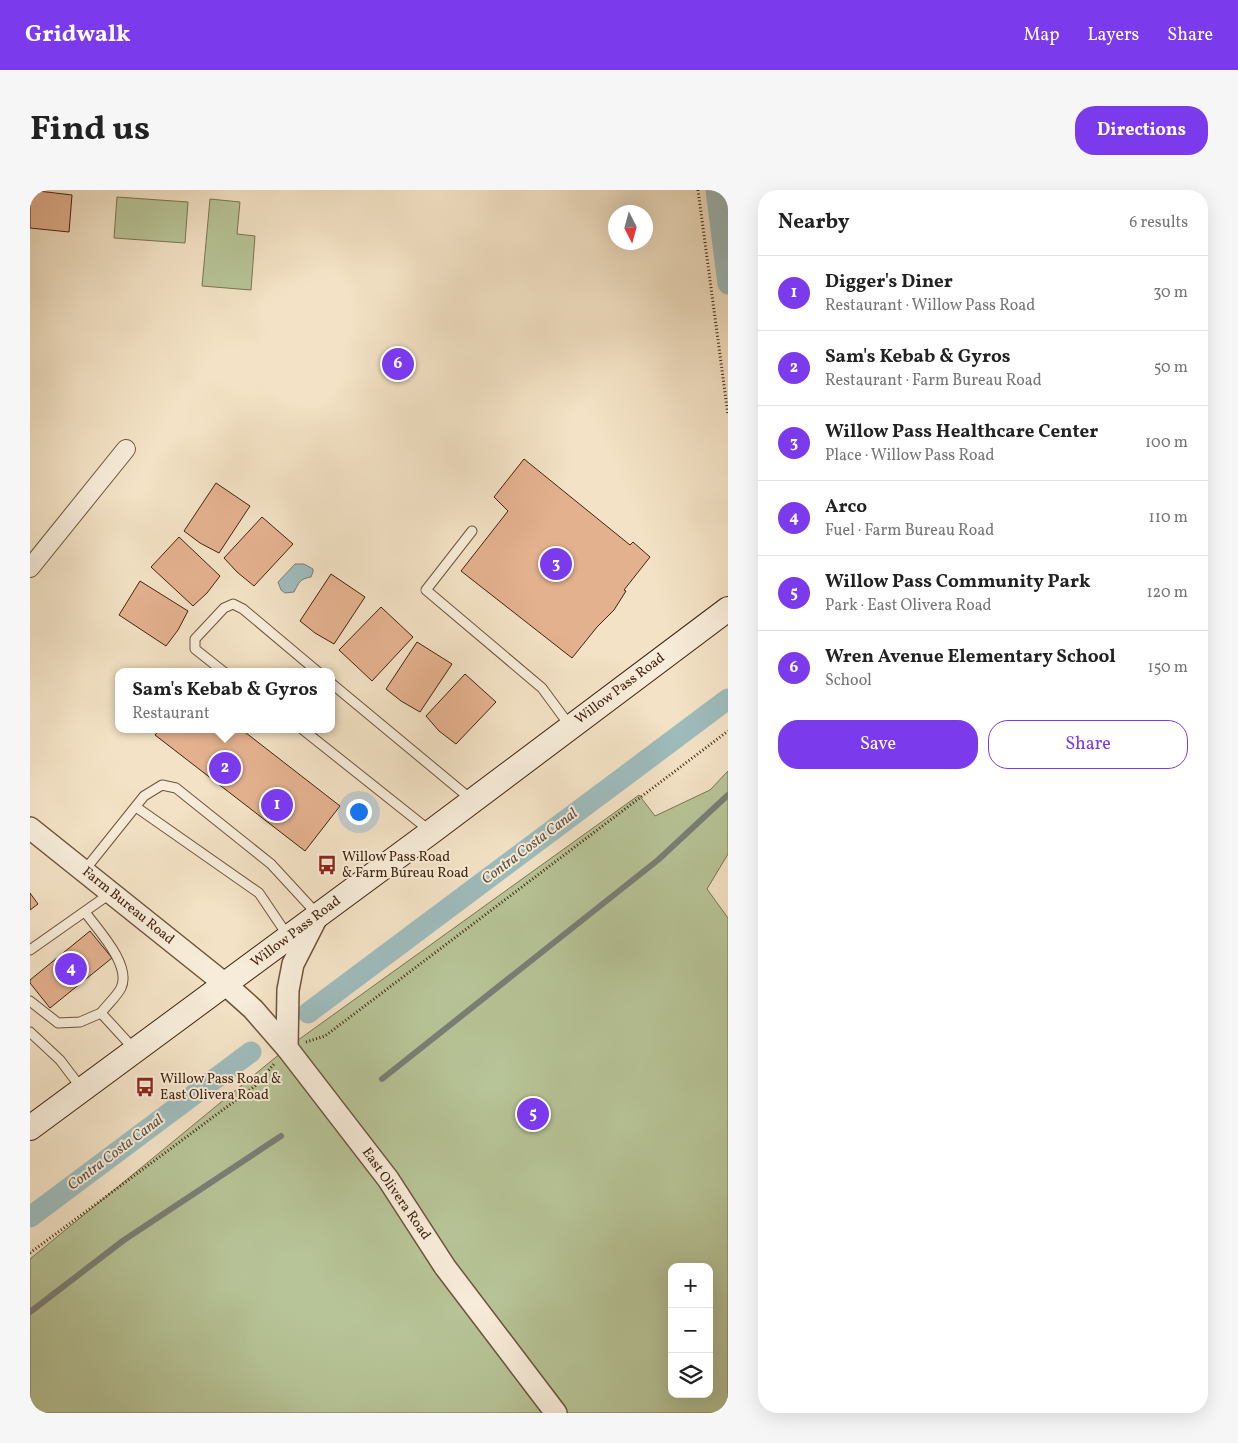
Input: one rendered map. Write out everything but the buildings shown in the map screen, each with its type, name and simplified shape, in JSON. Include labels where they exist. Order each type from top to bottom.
[{"type":"main road","name":"Willow Pass Road","points":[[30,1128],[290,937],[728,609]]},
{"type":"street","points":[[30,568],[126,449]]},
{"type":"street","name":"Farm Bureau Road","points":[[30,828],[225,984]]},
{"type":"street","points":[[287,1048],[288,990],[293,964],[318,915]]},
{"type":"street","name":"East Olivera Road","points":[[225,984],[254,1010],[287,1048],[388,1179],[445,1267],[556,1413]]},
{"type":"lane","points":[[472,531],[426,590],[542,688],[570,727]]},
{"type":"lane","points":[[219,668],[195,649],[195,639],[224,608],[233,604],[243,609],[313,668]]},
{"type":"lane","points":[[335,686],[473,800]]},
{"type":"lane","points":[[307,733],[431,832]]},
{"type":"lane","points":[[84,871],[144,796],[162,785],[176,788],[271,864],[318,915]]},
{"type":"lane","points":[[136,806],[259,893],[290,937]]},
{"type":"lane","points":[[30,950],[112,893]]},
{"type":"lane","points":[[30,1001],[58,1023],[80,1022],[101,1013],[122,987],[122,971],[118,958],[85,912]]},
{"type":"lane","points":[[101,1013],[135,1051]]},
{"type":"lane","points":[[30,1032],[60,1060],[82,1089]]},
{"type":"path","points":[[698,190],[728,415]]},
{"type":"path","points":[[30,1253],[255,1086],[287,1048],[324,1036],[728,731]]},
{"type":"green space","points":[[117,197],[188,202],[185,243],[114,238]]},
{"type":"green space","points":[[210,199],[240,202],[237,234],[255,236],[251,290],[202,286]]},
{"type":"green space","points":[[728,771],[728,854],[707,889],[728,918],[728,1413],[30,1413],[30,1259],[287,1048],[639,795],[655,816],[710,790]]},
{"type":"water","points":[[295,564],[304,564],[313,569],[313,572],[311,577],[300,582],[294,592],[285,593],[281,590],[278,582]]},
{"type":"waterway","name":"Contra Costa Canal","points":[[716,190],[728,284]]},
{"type":"waterway","name":"Contra Costa Canal","points":[[308,1013],[728,699]]},
{"type":"waterway","points":[[382,1079],[658,860],[728,795]]},
{"type":"waterway","name":"Contra Costa Canal","points":[[30,1217],[251,1052]]},
{"type":"waterway","points":[[30,1312],[124,1240],[281,1136]]},
{"type":"place","name":"Wren Avenue Elementary School","points":[[398,364]]},
{"type":"place","name":"Willow Pass Healthcare Center","points":[[556,564]]},
{"type":"place","name":"Sam's Kebab & Gyros","points":[[225,768]]},
{"type":"place","name":"Digger's Diner","points":[[277,805]]},
{"type":"place","name":"Willow Pass Road & Farm Bureau Road","points":[[327,865]]},
{"type":"place","name":"Arco","points":[[71,969]]},
{"type":"place","name":"Willow Pass Road & East Olivera Road","points":[[145,1087]]},
{"type":"place","name":"Willow Pass Community Park","points":[[533,1114]]}]
